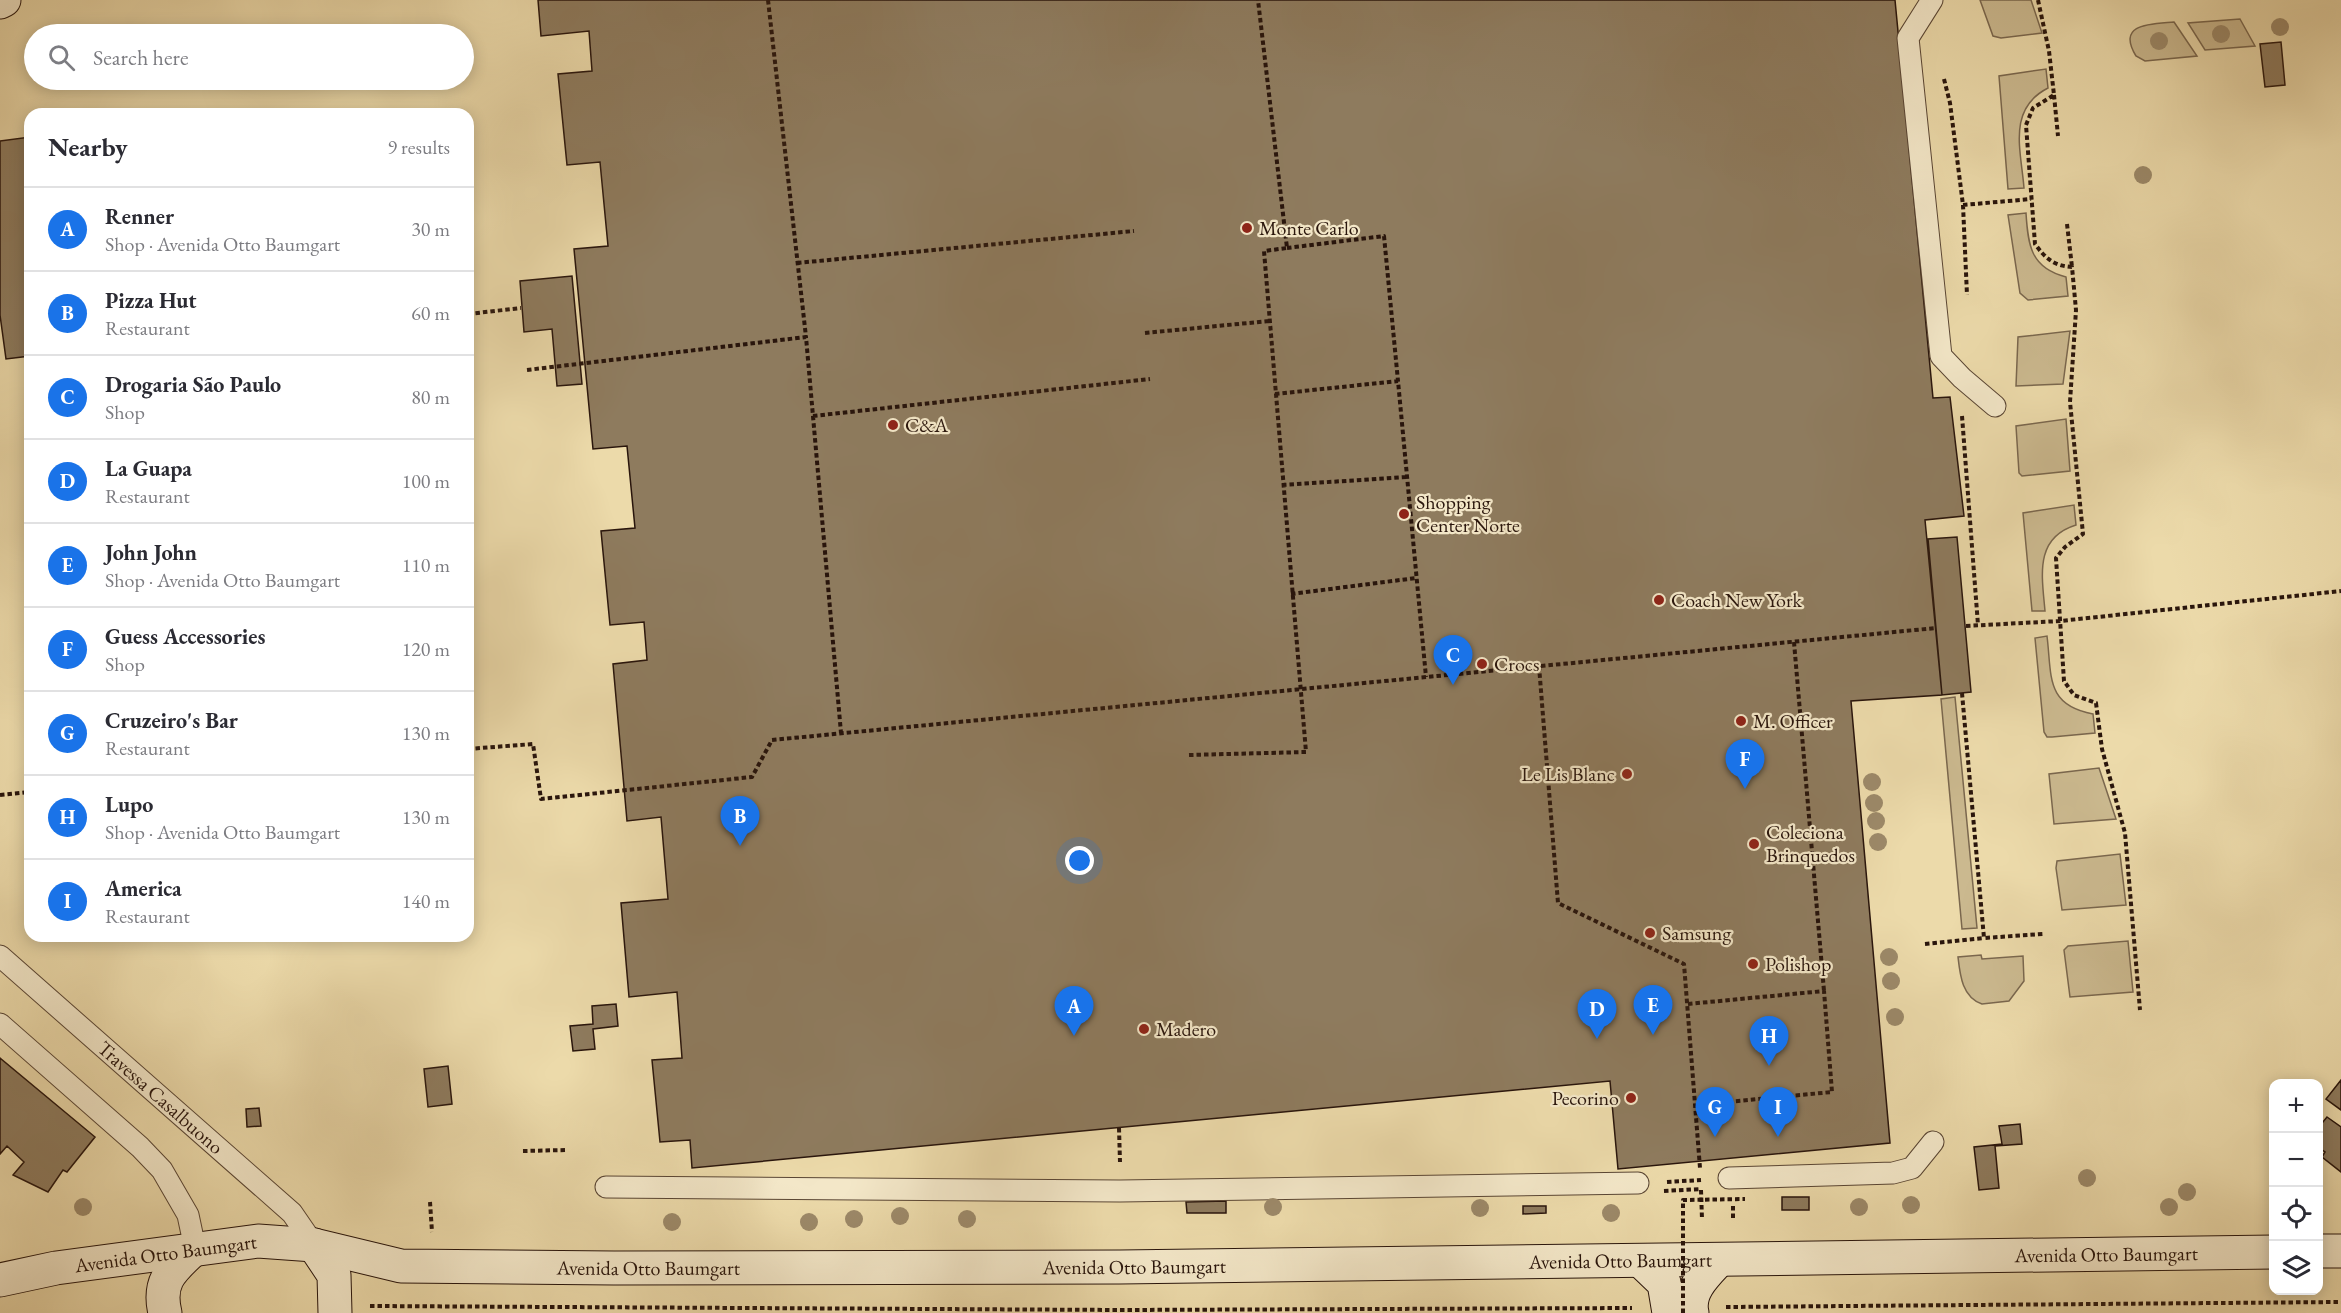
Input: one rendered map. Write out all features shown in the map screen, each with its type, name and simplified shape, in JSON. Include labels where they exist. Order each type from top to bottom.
[{"type":"main road","points":[[0,2],[4,0]]},
{"type":"main road","name":"Avenida Otto Baumgart","points":[[0,1280],[56,1268],[115,1262],[195,1248],[258,1241],[314,1245],[400,1266],[1108,1267],[2269,1252]]},
{"type":"main road","points":[[314,1245],[334,1275],[336,1310]]},
{"type":"main road","points":[[165,1313],[162,1301],[167,1274],[195,1248]]},
{"type":"main road","points":[[2323,1251],[2341,1251]]},
{"type":"main road","points":[[1641,1261],[1664,1283],[1681,1311],[1697,1285],[1719,1260]]},
{"type":"lane","points":[[1932,0],[1908,38],[1941,356],[1962,378],[1995,406]]},
{"type":"lane","name":"Travessa Casalbuono","points":[[0,956],[292,1213],[314,1245]]},
{"type":"lane","points":[[0,1024],[140,1147],[162,1170],[188,1215],[195,1248]]},
{"type":"lane","points":[[1729,1178],[1893,1173],[1912,1168],[1933,1142]]},
{"type":"lane","points":[[606,1187],[1120,1191],[1638,1183]]},
{"type":"path","points":[[768,0],[806,337],[841,733]]},
{"type":"path","points":[[1258,0],[1287,248]]},
{"type":"path","points":[[2038,0],[2049,51],[2058,136]]},
{"type":"path","points":[[2054,95],[2033,108],[2026,125],[2035,244],[2044,256],[2058,266],[2072,267]]},
{"type":"path","points":[[1963,205],[2031,199]]},
{"type":"path","points":[[2067,224],[2076,310],[2070,402],[2083,534],[2065,547],[2056,558],[2064,681],[2074,695],[2096,703],[2102,749],[2125,833],[2140,1010]]},
{"type":"path","points":[[797,263],[1134,231]]},
{"type":"path","points":[[1189,755],[1306,752],[1264,251],[1384,236],[1426,677]]},
{"type":"path","points":[[474,313],[521,308]]},
{"type":"path","points":[[1145,333],[1269,321]]},
{"type":"path","points":[[526,370],[806,337]]},
{"type":"path","points":[[813,416],[1150,379]]},
{"type":"path","points":[[1275,394],[1398,381]]},
{"type":"path","points":[[1282,485],[1407,477]]},
{"type":"path","points":[[1291,594],[1416,578]]},
{"type":"path","points":[[1966,626],[2060,621],[2341,591]]},
{"type":"path","points":[[474,749],[533,744],[541,799],[752,777],[772,740],[1936,628]]},
{"type":"path","points":[[1696,1105],[1832,1092],[1794,642]]},
{"type":"path","points":[[1539,666],[1558,903],[1684,964],[1700,1161]]},
{"type":"path","points":[[1962,693],[1984,938]]},
{"type":"path","points":[[0,795],[24,793]]},
{"type":"path","points":[[1925,944],[2043,934]]},
{"type":"path","points":[[1688,1004],[1824,991]]},
{"type":"path","points":[[523,1151],[566,1150]]},
{"type":"path","points":[[1638,1183],[1729,1178]]},
{"type":"path","points":[[1701,1191],[1702,1219]]},
{"type":"path","points":[[1681,1311],[1683,1200],[1745,1199]]},
{"type":"path","points":[[336,1310],[1681,1311],[2341,1302]]},
{"type":"shaded area","points":[[1980,0],[2031,0],[2042,33],[2001,38],[1993,36]]},
{"type":"shaded area","points":[[2240,19],[2255,46],[2205,50],[2188,23]]},
{"type":"shaded area","points":[[2174,22],[2197,56],[2145,61],[2136,56],[2130,37],[2133,31],[2147,25]]},
{"type":"shaded area","points":[[2046,69],[2048,88],[2035,97],[2027,107],[2022,119],[2019,145],[2024,188],[2008,189],[1999,76]]},
{"type":"shaded area","points":[[2026,213],[2028,236],[2034,254],[2045,268],[2066,277],[2068,296],[2028,300],[2020,293],[2008,215]]},
{"type":"shaded area","points":[[2070,331],[2063,384],[2016,386],[2018,337]]},
{"type":"shaded area","points":[[2066,419],[2070,471],[2022,476],[2019,473],[2016,426]]},
{"type":"shaded area","points":[[2074,505],[2076,525],[2062,531],[2047,549],[2042,572],[2045,611],[2032,611],[2023,513]]},
{"type":"shaded area","points":[[2047,636],[2054,687],[2066,704],[2077,710],[2093,714],[2095,733],[2047,737],[2044,732],[2035,638]]},
{"type":"shaded area","points":[[1955,697],[1977,928],[1962,929],[1941,699]]},
{"type":"shaded area","points":[[2099,768],[2116,819],[2054,824],[2049,774]]},
{"type":"shaded area","points":[[2120,854],[2126,905],[2062,910],[2057,861]]},
{"type":"shaded area","points":[[2128,941],[2133,992],[2070,997],[2064,950],[2068,946]]},
{"type":"shaded area","points":[[1981,955],[1982,959],[2023,956],[2024,981],[2009,1001],[1982,1004],[1975,1001],[1966,991],[1961,978],[1958,957]]},
{"type":"building","name":"Shopping Center Norte","points":[[538,0],[1895,0],[1933,398],[1950,397],[1964,516],[1925,520],[1942,695],[1851,701],[1890,1143],[1618,1169],[1610,1081],[692,1168],[690,1140],[660,1142],[652,1060],[682,1058],[677,992],[629,997],[621,903],[668,899],[661,817],[627,821],[613,664],[647,660],[644,622],[610,625],[601,531],[635,528],[627,446],[593,449],[574,249],[608,246],[600,162],[567,165],[558,74],[592,71],[589,31],[541,36]]},
{"type":"building","points":[[2281,42],[2285,85],[2265,87],[2260,44]]},
{"type":"building","points":[[24,138],[24,357],[6,359],[0,315],[0,141]]},
{"type":"building","points":[[572,276],[582,384],[557,386],[552,329],[524,332],[520,281]]},
{"type":"building","points":[[1957,537],[1971,692],[1942,695],[1928,539]]},
{"type":"building","points":[[616,1004],[618,1026],[593,1029],[595,1049],[573,1051],[570,1026],[593,1024],[592,1006]]},
{"type":"building","points":[[0,1058],[95,1137],[67,1172],[63,1170],[48,1192],[13,1175],[24,1162],[7,1146],[0,1154]]},
{"type":"building","points":[[448,1066],[452,1104],[428,1107],[424,1069]]},
{"type":"building","points":[[2341,1080],[2341,1110],[2326,1099]]},
{"type":"building","points":[[259,1108],[261,1126],[247,1127],[246,1109]]},
{"type":"building","points":[[2327,1117],[2341,1127],[2341,1172],[2323,1158],[2325,1152],[2323,1151],[2323,1122]]},
{"type":"building","points":[[2020,1124],[2022,1144],[1995,1146],[1999,1188],[1979,1190],[1974,1147],[2002,1144],[1999,1126]]},
{"type":"building","points":[[1782,1197],[1809,1197],[1809,1210],[1782,1210]]},
{"type":"building","points":[[1226,1201],[1226,1213],[1187,1213],[1186,1202]]},
{"type":"building","points":[[1523,1206],[1546,1206],[1546,1213],[1523,1214]]},
{"type":"place","name":"Monte Carlo","points":[[1247,228]]},
{"type":"place","name":"C&A","points":[[893,425]]},
{"type":"place","name":"Shopping Center Norte","points":[[1404,514]]},
{"type":"place","name":"Coach New York","points":[[1659,600]]},
{"type":"place","name":"Crocs","points":[[1482,664]]},
{"type":"place","name":"Drogaria São Paulo","points":[[1453,685]]},
{"type":"place","name":"M. Officer","points":[[1741,721]]},
{"type":"place","name":"Le Lis Blanc","points":[[1627,774]]},
{"type":"place","name":"Guess Accessories","points":[[1745,789]]},
{"type":"place","name":"Coleciona Brinquedos","points":[[1754,844]]},
{"type":"place","name":"Pizza Hut","points":[[740,846]]},
{"type":"place","name":"Samsung","points":[[1650,933]]},
{"type":"place","name":"Polishop","points":[[1753,964]]},
{"type":"place","name":"Madero","points":[[1144,1029]]},
{"type":"place","name":"John John","points":[[1653,1035]]},
{"type":"place","name":"Renner","points":[[1074,1036]]},
{"type":"place","name":"La Guapa","points":[[1597,1039]]},
{"type":"place","name":"Lupo","points":[[1769,1066]]},
{"type":"place","name":"Pecorino","points":[[1631,1098]]},
{"type":"place","name":"Cruzeiro's Bar","points":[[1715,1137]]},
{"type":"place","name":"America","points":[[1778,1137]]}]
